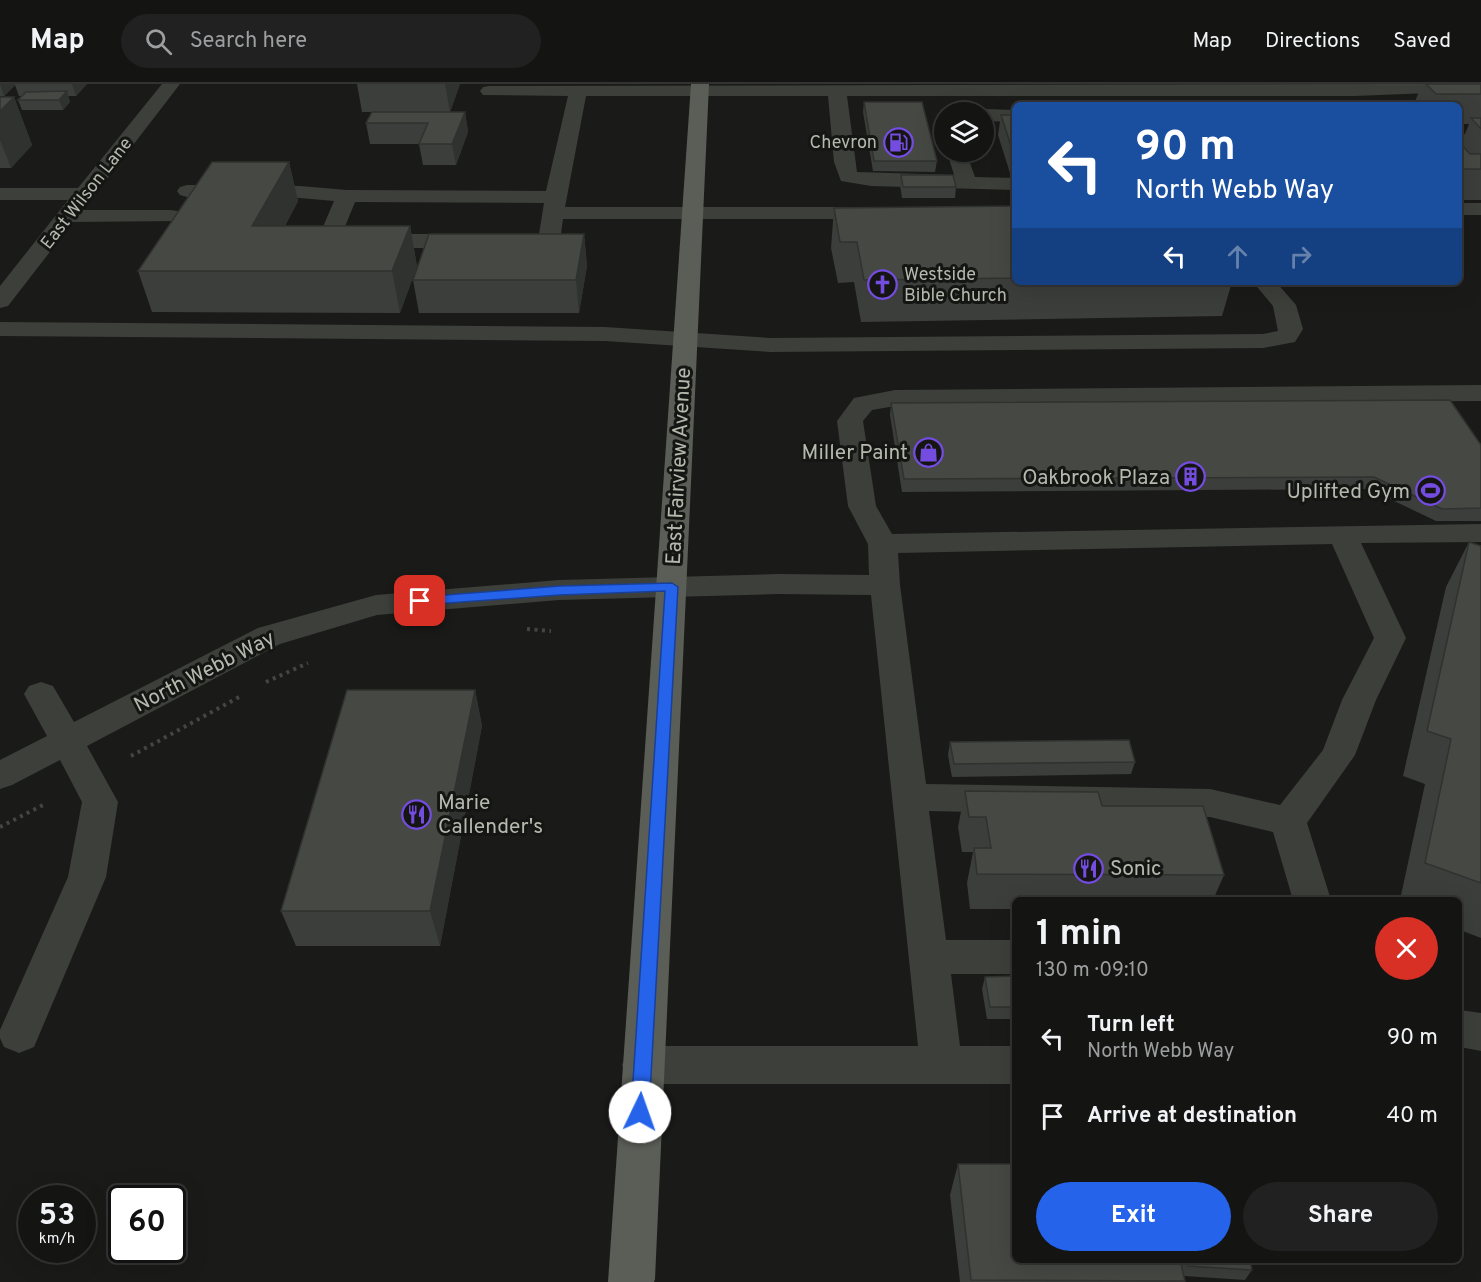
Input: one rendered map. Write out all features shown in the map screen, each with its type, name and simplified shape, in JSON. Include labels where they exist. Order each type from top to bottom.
[{"type":"main road","name":"East Fairview Avenue","points":[[631,1281],[700,87]]},
{"type":"street","name":"East Wilson Lane","points":[[2,296],[69,216],[171,84]]},
{"type":"street","points":[[838,100],[958,91],[1133,93],[1355,91],[1481,86]]},
{"type":"street","points":[[489,91],[700,87],[920,109]]},
{"type":"street","points":[[347,196],[328,241],[549,241],[554,205],[578,91]]},
{"type":"street","points":[[958,91],[963,102]]},
{"type":"street","points":[[1355,91],[1364,102]]},
{"type":"street","points":[[838,100],[844,162],[848,177],[871,180],[1012,184]]},
{"type":"street","points":[[994,116],[1012,116]]},
{"type":"street","points":[[1462,140],[1481,140]]},
{"type":"street","points":[[960,162],[966,181]]},
{"type":"street","points":[[187,191],[300,192],[692,212],[900,213]]},
{"type":"street","points":[[0,194],[86,194]]},
{"type":"street","points":[[1462,209],[1481,209]]},
{"type":"street","points":[[69,216],[170,216]]},
{"type":"street","points":[[0,329],[605,334],[794,345],[1263,341],[1286,337],[1291,329],[1284,305],[1267,285]]},
{"type":"street","points":[[941,1065],[885,585],[883,544],[862,506],[850,421],[863,404],[896,398],[1037,395],[1481,393]]},
{"type":"street","points":[[883,544],[1481,533]]},
{"type":"street","points":[[1288,821],[1338,755],[1359,700],[1389,638],[1342,534]]},
{"type":"street","name":"North Webb Way","points":[[0,776],[270,636],[376,605],[508,594],[672,587],[885,585]]},
{"type":"street","points":[[19,1034],[87,877],[100,802],[41,694]]},
{"type":"street","points":[[910,796],[1210,802],[1288,821]]},
{"type":"street","points":[[1288,821],[1311,897]]},
{"type":"street","points":[[928,957],[1012,957]]},
{"type":"street","points":[[1462,1029],[1481,1032]]},
{"type":"street","points":[[643,1065],[1012,1065]]},
{"type":"path","points":[[516,629],[550,631]]},
{"type":"path","points":[[261,684],[317,660]]},
{"type":"path","points":[[131,756],[251,690]]},
{"type":"path","points":[[0,827],[43,805]]},
{"type":"building","points":[[1426,84],[1481,84],[1481,94],[1436,94]]},
{"type":"building","points":[[67,91],[59,100],[18,100],[26,92]]},
{"type":"building","points":[[0,97],[14,97],[0,111]]},
{"type":"building","name":"Chevron","points":[[864,102],[922,102],[934,149],[934,161],[874,161]]},
{"type":"building","points":[[372,112],[465,112],[452,144],[419,144],[428,123],[366,123]]},
{"type":"building","points":[[1001,115],[1012,115],[1012,149]]},
{"type":"building","points":[[1471,118],[1481,118],[1481,129]]},
{"type":"building","points":[[1462,145],[1470,154],[1481,154],[1481,169],[1462,169]]},
{"type":"building","points":[[212,162],[289,162],[252,226],[410,226],[392,271],[138,271]]},
{"type":"building","points":[[901,175],[953,175],[956,187],[903,187]]},
{"type":"building","points":[[1012,206],[1012,278],[864,280],[857,242],[840,242],[834,208]]},
{"type":"building","points":[[429,234],[584,234],[576,280],[413,280]]},
{"type":"building","name":"Oakbrook Plaza","points":[[1450,400],[1481,445],[1481,508],[1442,509],[1374,477],[904,479],[891,403]]},
{"type":"building","points":[[1469,542],[1481,546],[1481,883],[1425,863],[1451,739],[1427,731]]},
{"type":"building","points":[[347,690],[475,690],[430,911],[281,911]]},
{"type":"building","points":[[1129,740],[1135,762],[954,764],[950,742]]},
{"type":"building","points":[[965,791],[1098,792],[1102,806],[1203,806],[1224,875],[977,874],[974,848],[991,848],[986,817],[969,817]]},
{"type":"building","points":[[1012,976],[1012,1007],[990,1007],[985,977]]},
{"type":"building","points":[[958,1164],[1012,1164],[1012,1263],[1181,1263],[1185,1281],[971,1280]]},
{"type":"building","points":[[1188,1263],[1251,1263],[1252,1270],[1188,1266]]},
{"type":"place","name":"Chevron","points":[[898,142]]},
{"type":"place","name":"Westside Bible Church","points":[[883,284]]},
{"type":"place","name":"Miller Paint","points":[[929,452]]},
{"type":"place","name":"Oakbrook Plaza","points":[[1191,477]]},
{"type":"place","name":"Uplifted Gym","points":[[1431,491]]},
{"type":"place","name":"Marie Callender's","points":[[417,814]]},
{"type":"place","name":"Sonic","points":[[1089,868]]},
{"type":"route","points":[[420,601],[487,595],[672,587],[640,1112]]}]
